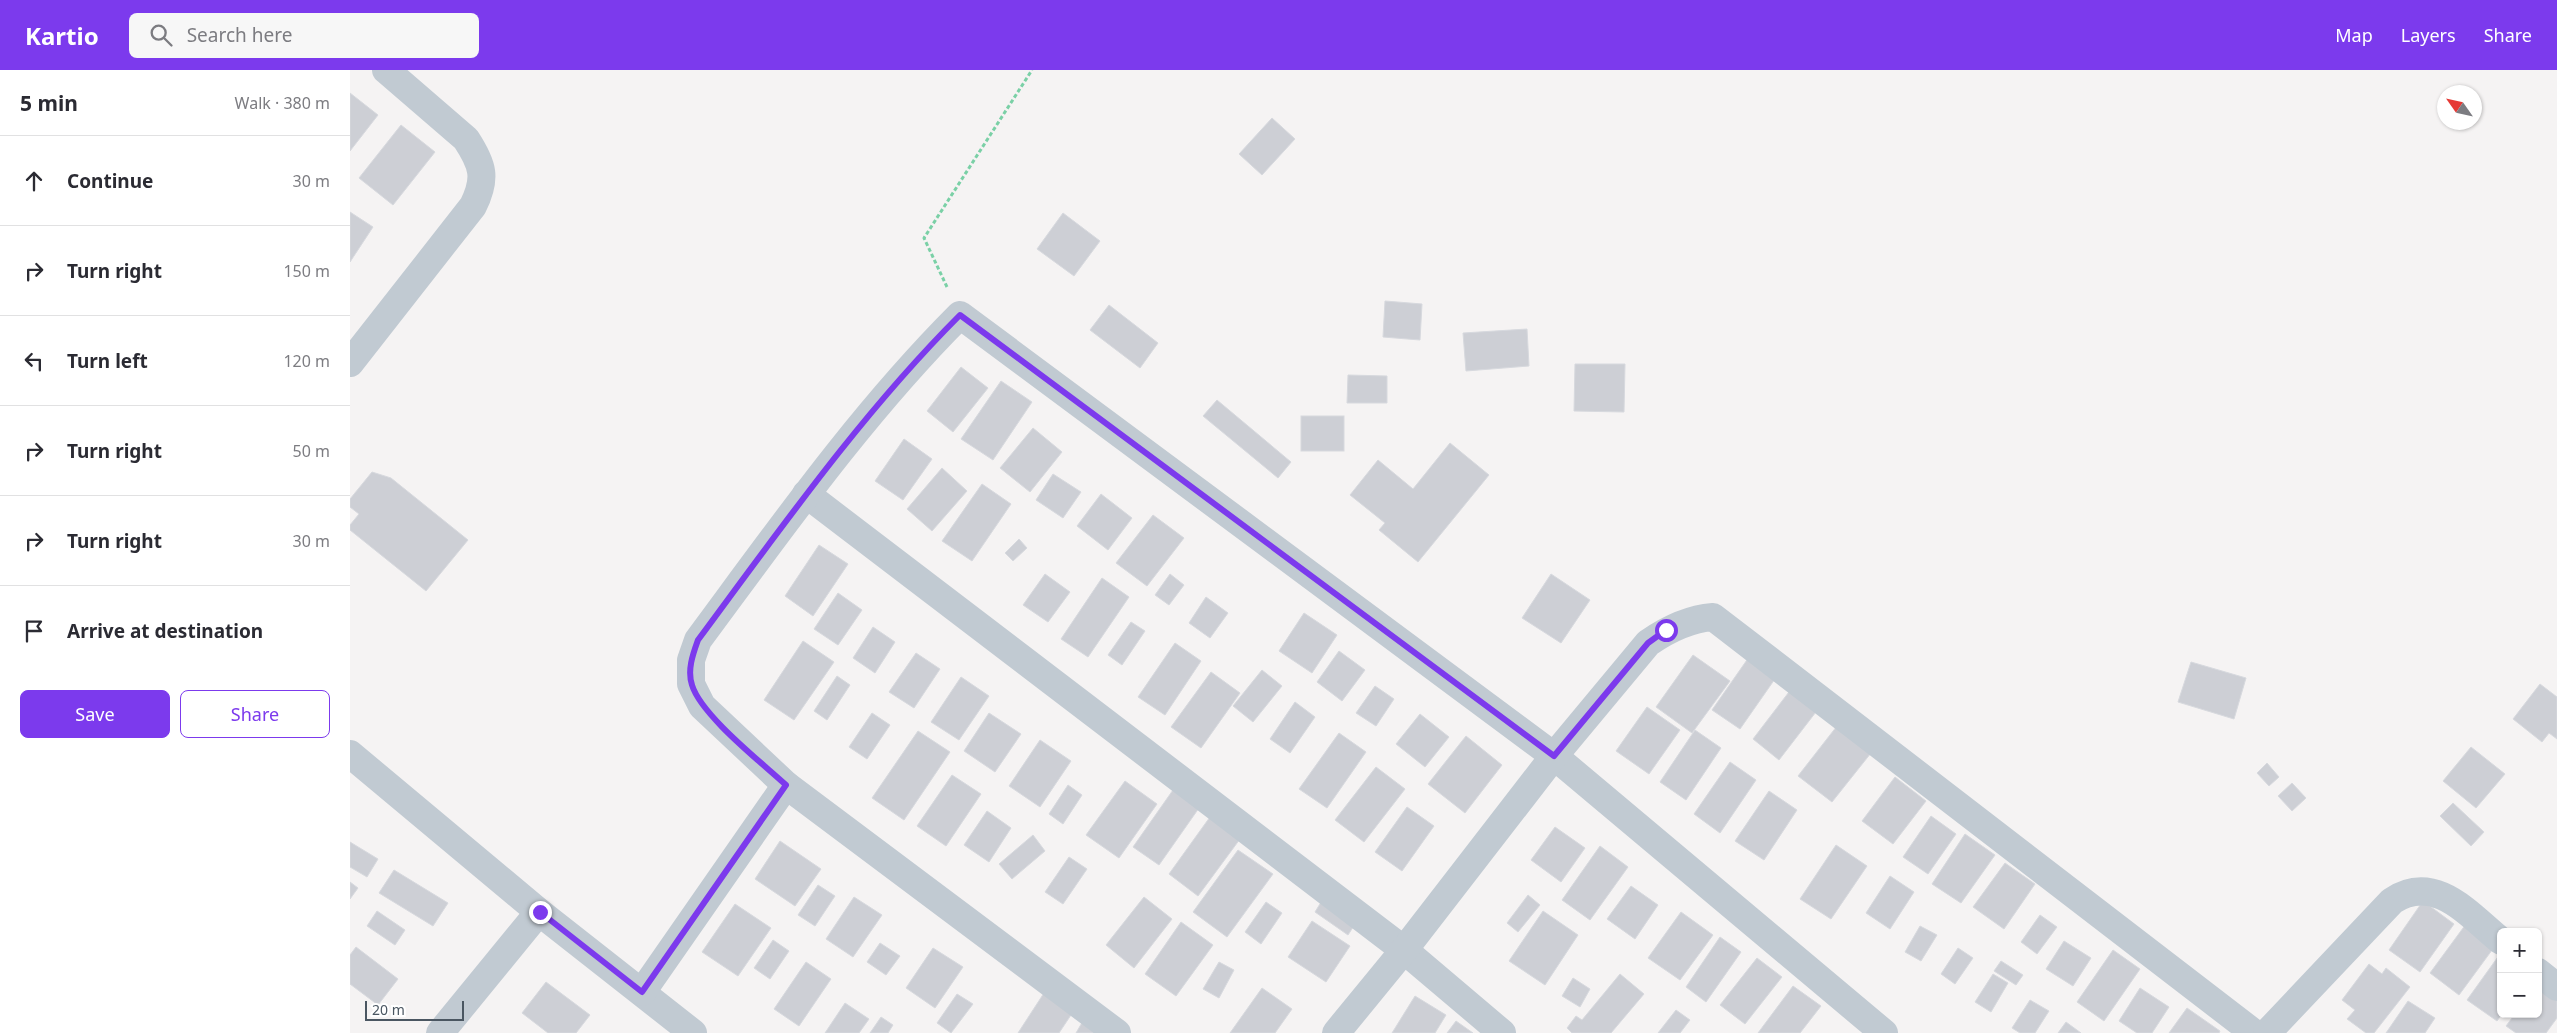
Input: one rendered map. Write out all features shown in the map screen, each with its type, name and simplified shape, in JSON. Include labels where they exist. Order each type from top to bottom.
[{"type":"street","points":[[350,363],[473,206],[484,178],[476,153],[466,139],[386,70]]},
{"type":"street","points":[[1116,1033],[786,785],[702,706],[691,684],[691,660],[698,640],[806,494],[924,351],[960,315],[1554,756],[1884,1033]]},
{"type":"street","points":[[806,494],[1404,950],[1502,1033]]},
{"type":"street","points":[[1336,1033],[1404,950],[1554,756],[1648,643],[1666,630],[1698,618],[1712,616],[2254,1033]]},
{"type":"street","points":[[350,754],[540,912],[693,1033]]},
{"type":"street","points":[[642,992],[786,785]]},
{"type":"street","points":[[2267,1033],[2392,901],[2403,894],[2418,890],[2432,892],[2449,898],[2497,938]]},
{"type":"street","points":[[440,1033],[540,912]]},
{"type":"street","points":[[2539,973],[2557,988]]},
{"type":"path","points":[[960,315],[924,238],[1032,70]]},
{"type":"building","points":[[350,93],[378,115],[350,151]]},
{"type":"building","points":[[1272,118],[1295,139],[1262,175],[1239,154]]},
{"type":"building","points":[[401,125],[435,152],[393,205],[359,178]]},
{"type":"building","points":[[350,212],[373,227],[350,262]]},
{"type":"building","points":[[1063,213],[1100,241],[1074,276],[1037,249]]},
{"type":"building","points":[[1385,301],[1422,304],[1420,340],[1383,337]]},
{"type":"building","points":[[1109,305],[1158,343],[1140,368],[1090,330]]},
{"type":"building","points":[[1527,329],[1529,366],[1466,371],[1463,333]]},
{"type":"building","points":[[1575,364],[1625,364],[1624,412],[1574,411]]},
{"type":"building","points":[[961,367],[988,388],[953,432],[927,411]]},
{"type":"building","points":[[1348,375],[1387,376],[1387,403],[1347,403]]},
{"type":"building","points":[[1001,381],[1032,402],[993,460],[961,439]]},
{"type":"building","points":[[1217,400],[1291,462],[1278,478],[1203,416]]},
{"type":"building","points":[[1301,416],[1344,416],[1344,451],[1301,451]]},
{"type":"building","points":[[1033,428],[1062,452],[1030,492],[1000,468]]},
{"type":"building","points":[[904,439],[932,459],[903,500],[875,481]]},
{"type":"building","points":[[1450,443],[1489,475],[1418,562],[1379,530],[1385,523],[1350,495],[1378,460],[1413,489]]},
{"type":"building","points":[[942,468],[967,491],[932,531],[907,509]]},
{"type":"building","points":[[372,472],[391,478],[468,540],[426,591],[350,530],[350,525],[359,514],[350,507],[350,499]]},
{"type":"building","points":[[1053,474],[1081,492],[1063,518],[1036,500]]},
{"type":"building","points":[[982,484],[1011,504],[972,561],[942,541]]},
{"type":"building","points":[[1101,494],[1132,518],[1108,550],[1077,526]]},
{"type":"building","points":[[1153,515],[1184,538],[1147,586],[1116,563]]},
{"type":"building","points":[[1019,539],[1027,548],[1013,561],[1005,553]]},
{"type":"building","points":[[819,545],[848,564],[813,616],[785,596]]},
{"type":"building","points":[[1045,574],[1070,592],[1048,622],[1023,605]]},
{"type":"building","points":[[1170,574],[1184,585],[1169,605],[1155,595]]},
{"type":"building","points":[[1551,574],[1590,600],[1561,643],[1522,618]]},
{"type":"building","points":[[1102,578],[1129,597],[1088,657],[1061,639]]},
{"type":"building","points":[[838,593],[862,610],[838,645],[814,629]]},
{"type":"building","points":[[1206,597],[1228,613],[1210,638],[1189,623]]},
{"type":"building","points":[[1304,613],[1337,635],[1312,673],[1279,651]]},
{"type":"building","points":[[1131,622],[1145,631],[1122,665],[1108,655]]},
{"type":"building","points":[[873,627],[895,642],[875,673],[853,658]]},
{"type":"building","points":[[803,641],[834,662],[794,720],[764,700]]},
{"type":"building","points":[[1175,643],[1201,661],[1165,715],[1138,697]]},
{"type":"building","points":[[1339,651],[1365,670],[1342,701],[1317,682]]},
{"type":"building","points":[[916,653],[940,669],[914,708],[889,692]]},
{"type":"building","points":[[1693,655],[1730,681],[1692,733],[1656,707]]},
{"type":"building","points":[[1749,657],[1777,676],[1740,729],[1712,710]]},
{"type":"building","points":[[2191,662],[2246,678],[2234,719],[2178,702]]},
{"type":"building","points":[[1262,670],[1282,686],[1253,722],[1233,706]]},
{"type":"building","points":[[1211,672],[1240,693],[1201,748],[1171,727]]},
{"type":"building","points":[[837,676],[850,685],[827,720],[814,711]]},
{"type":"building","points":[[961,677],[989,696],[959,740],[931,722]]},
{"type":"building","points":[[2540,684],[2557,697],[2557,739],[2549,733],[2542,742],[2513,719]]},
{"type":"building","points":[[1375,686],[1394,699],[1376,726],[1356,713]]},
{"type":"building","points":[[1792,688],[1819,708],[1779,760],[1753,739]]},
{"type":"building","points":[[1295,702],[1315,717],[1290,753],[1270,739]]},
{"type":"building","points":[[1647,707],[1680,730],[1649,774],[1616,751]]},
{"type":"building","points":[[872,713],[890,725],[867,759],[849,747]]},
{"type":"building","points":[[989,713],[1021,734],[995,772],[964,751]]},
{"type":"building","points":[[1420,714],[1449,737],[1425,767],[1396,744]]},
{"type":"building","points":[[1837,726],[1871,753],[1832,802],[1798,776]]},
{"type":"building","points":[[1695,730],[1721,748],[1686,800],[1660,782]]},
{"type":"building","points":[[918,731],[950,752],[904,820],[872,798]]},
{"type":"building","points":[[1339,733],[1366,752],[1327,808],[1299,789]]},
{"type":"building","points":[[1466,736],[1502,765],[1465,813],[1428,784]]},
{"type":"building","points":[[1040,740],[1071,761],[1040,807],[1009,786]]},
{"type":"building","points":[[2471,747],[2505,774],[2476,808],[2443,781]]},
{"type":"building","points":[[1730,762],[1756,780],[1720,833],[1694,814]]},
{"type":"building","points":[[2267,763],[2279,777],[2269,786],[2257,773]]},
{"type":"building","points":[[1376,767],[1405,789],[1364,842],[1335,820]]},
{"type":"building","points":[[952,775],[981,794],[946,846],[917,826]]},
{"type":"building","points":[[1895,777],[1926,801],[1893,844],[1862,821]]},
{"type":"building","points":[[1125,781],[1157,804],[1119,858],[1086,835]]},
{"type":"building","points":[[2292,783],[2306,798],[2292,811],[2278,796]]},
{"type":"building","points":[[1068,785],[1082,795],[1063,824],[1049,814]]},
{"type":"building","points":[[1173,790],[1199,808],[1159,865],[1133,847]]},
{"type":"building","points":[[1769,791],[1797,810],[1764,860],[1735,841]]},
{"type":"building","points":[[2453,803],[2484,832],[2471,846],[2440,816]]},
{"type":"building","points":[[1407,807],[1434,826],[1402,871],[1375,852]]},
{"type":"building","points":[[987,811],[1011,828],[989,862],[964,845]]},
{"type":"building","points":[[1931,816],[1956,834],[1928,874],[1903,857]]},
{"type":"building","points":[[1210,817],[1240,839],[1198,896],[1169,874]]},
{"type":"building","points":[[1555,827],[1585,848],[1561,882],[1531,860]]},
{"type":"building","points":[[1965,834],[1995,855],[1961,903],[1932,884]]},
{"type":"building","points":[[1033,835],[1045,851],[1012,879],[999,864]]},
{"type":"building","points":[[780,841],[821,869],[795,906],[755,879]]},
{"type":"building","points":[[350,842],[378,859],[367,877],[350,867]]},
{"type":"building","points":[[1836,845],[1867,866],[1831,919],[1800,899]]},
{"type":"building","points":[[1600,846],[1628,867],[1590,920],[1562,900]]},
{"type":"building","points":[[1238,850],[1273,874],[1227,937],[1193,912]]},
{"type":"building","points":[[1069,857],[1087,869],[1063,904],[1045,892]]},
{"type":"building","points":[[2005,863],[2035,884],[2004,929],[1973,907]]},
{"type":"building","points":[[394,870],[448,903],[433,926],[379,893]]},
{"type":"building","points":[[1890,876],[1914,892],[1890,929],[1866,913]]},
{"type":"building","points":[[350,882],[358,888],[350,899]]},
{"type":"building","points":[[818,885],[835,896],[815,926],[798,915]]},
{"type":"building","points":[[1631,886],[1658,905],[1635,939],[1607,919]]},
{"type":"building","points":[[1528,895],[1540,905],[1518,932],[1507,923]]},
{"type":"building","points":[[854,897],[882,915],[853,957],[826,939]]},
{"type":"building","points":[[1144,897],[1172,919],[1134,968],[1106,945]]},
{"type":"building","points":[[1323,899],[1357,921],[1348,935],[1315,912]]},
{"type":"building","points":[[2423,901],[2454,924],[2420,972],[2389,950]]},
{"type":"building","points":[[1266,902],[1282,913],[1261,944],[1245,932]]},
{"type":"building","points":[[735,904],[771,928],[738,976],[702,952]]},
{"type":"building","points":[[377,911],[405,930],[395,945],[367,926]]},
{"type":"building","points":[[1543,911],[1578,935],[1545,985],[1509,961]]},
{"type":"building","points":[[1681,912],[1713,935],[1680,980],[1648,958]]},
{"type":"building","points":[[2040,915],[2057,927],[2037,954],[2021,942]]},
{"type":"building","points":[[1312,921],[1350,946],[1326,982],[1288,957]]},
{"type":"building","points":[[1181,922],[1213,945],[1176,996],[1145,974]]},
{"type":"building","points":[[2466,924],[2495,946],[2459,995],[2430,973]]},
{"type":"building","points":[[1920,926],[1937,935],[1921,961],[1905,952]]},
{"type":"building","points":[[1720,937],[1741,952],[1706,1002],[1686,987]]},
{"type":"building","points":[[773,940],[789,951],[770,979],[754,968]]},
{"type":"building","points":[[2064,941],[2091,958],[2073,986],[2046,969]]},
{"type":"building","points":[[880,943],[900,956],[886,975],[867,962]]},
{"type":"building","points":[[356,947],[398,979],[378,1005],[350,984],[350,955]]},
{"type":"building","points":[[933,948],[963,967],[935,1008],[906,988]]},
{"type":"building","points":[[1958,948],[1973,958],[1955,984],[1941,974]]},
{"type":"building","points":[[2113,950],[2140,969],[2104,1021],[2077,1002]]},
{"type":"building","points":[[1757,958],[1782,977],[1745,1024],[1720,1005]]},
{"type":"building","points":[[2497,958],[2497,1018],[2499,1018],[2497,1021],[2467,1000]]},
{"type":"building","points":[[2001,961],[2023,975],[2016,985],[1994,971]]},
{"type":"building","points":[[806,962],[831,979],[799,1026],[774,1009]]},
{"type":"building","points":[[1219,962],[1234,970],[1219,998],[1203,989]]},
{"type":"building","points":[[2369,964],[2382,974],[2386,968],[2410,987],[2374,1033],[2366,1033],[2347,1019],[2355,1010],[2342,1000]]},
{"type":"building","points":[[1620,974],[1644,994],[1611,1033],[1572,1033],[1567,1028],[1576,1016],[1582,1020]]},
{"type":"building","points":[[1993,974],[2008,983],[1991,1012],[1975,1002]]},
{"type":"building","points":[[1573,978],[1590,989],[1580,1007],[1562,996]]},
{"type":"building","points":[[546,982],[590,1015],[576,1033],[548,1033],[522,1013]]},
{"type":"building","points":[[1793,986],[1821,1006],[1800,1033],[1758,1033]]},
{"type":"building","points":[[1262,988],[1292,1009],[1275,1033],[1230,1033]]},
{"type":"building","points":[[2140,988],[2169,1007],[2152,1033],[2137,1033],[2119,1021]]},
{"type":"building","points":[[2542,988],[2557,999],[2557,1018],[2546,1033],[2516,1033],[2506,1026],[2512,1018],[2542,1018]]},
{"type":"building","points":[[1044,993],[1073,1012],[1059,1033],[1018,1033]]},
{"type":"building","points":[[957,994],[973,1004],[951,1033],[937,1023]]},
{"type":"building","points":[[1415,996],[1446,1015],[1435,1033],[1392,1033]]},
{"type":"building","points":[[2030,1000],[2049,1011],[2035,1033],[2020,1033],[2012,1028]]},
{"type":"building","points":[[2408,1001],[2435,1018],[2425,1033],[2386,1033]]},
{"type":"building","points":[[845,1003],[869,1019],[859,1033],[825,1033]]},
{"type":"building","points":[[2187,1008],[2220,1031],[2219,1033],[2169,1033]]},
{"type":"building","points":[[1676,1010],[1690,1020],[1680,1033],[1658,1033]]},
{"type":"building","points":[[881,1017],[893,1025],[888,1033],[870,1033]]},
{"type":"building","points":[[1083,1021],[1101,1033],[1076,1033]]},
{"type":"building","points":[[1456,1021],[1473,1033],[1447,1033]]},
{"type":"building","points":[[2066,1022],[2081,1033],[2058,1033]]},
{"type":"route","points":[[540,912],[642,992],[786,785],[702,706],[691,684],[691,660],[698,640],[806,494],[924,351],[960,315],[1026,362],[1554,756],[1648,643],[1666,630]]}]
